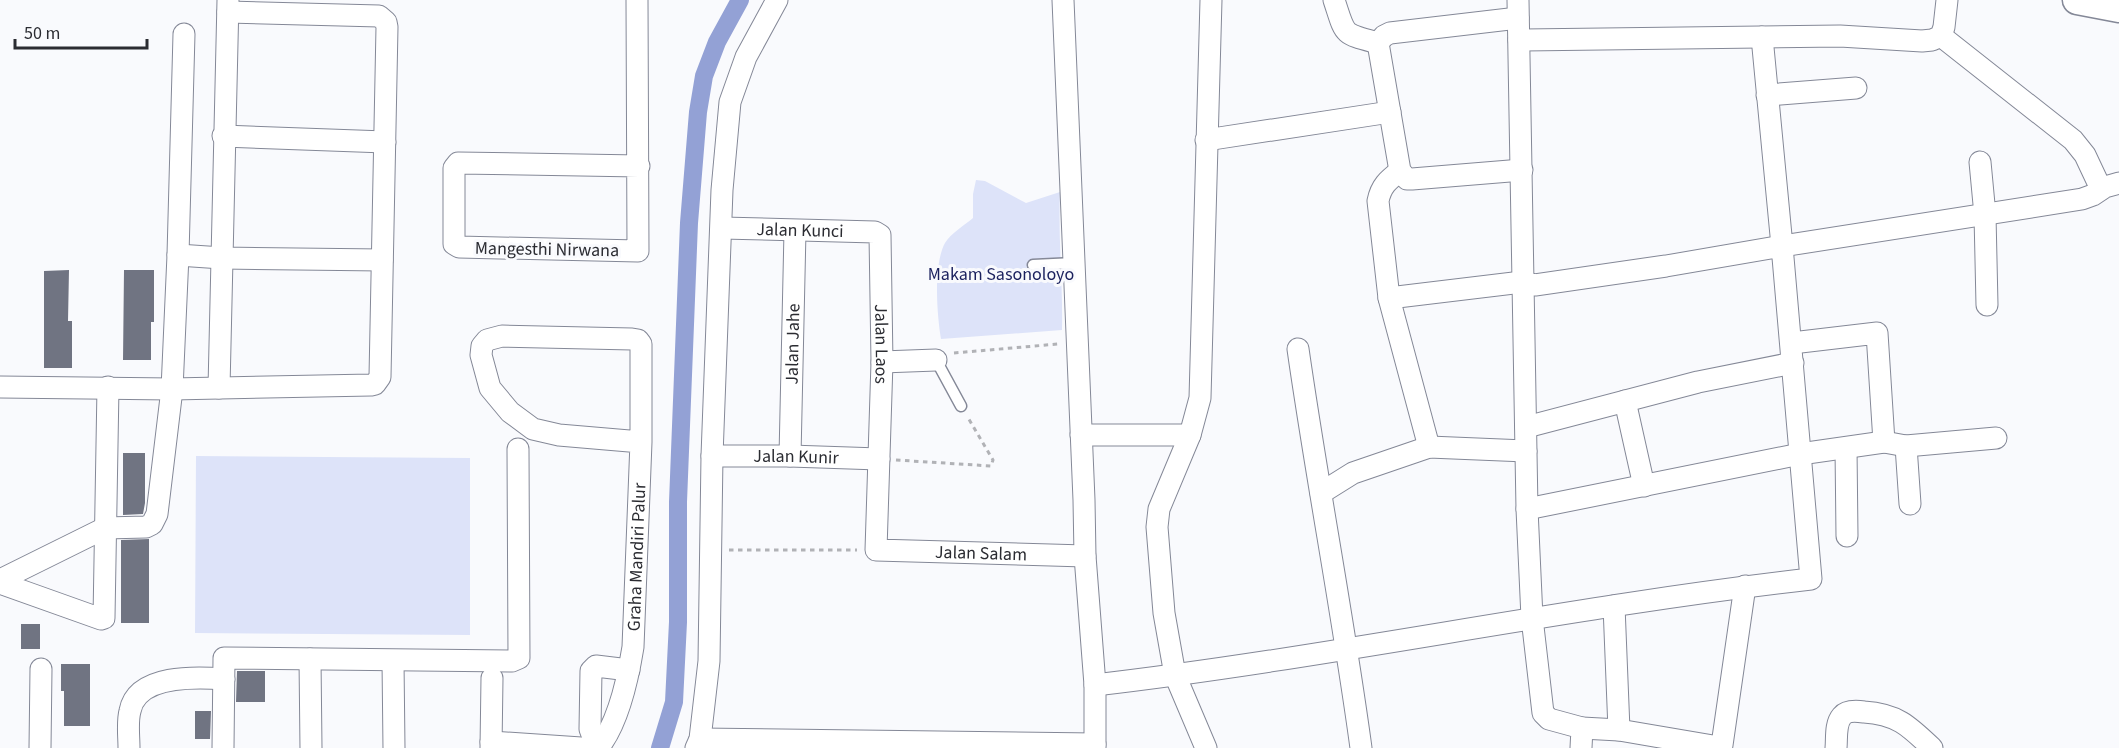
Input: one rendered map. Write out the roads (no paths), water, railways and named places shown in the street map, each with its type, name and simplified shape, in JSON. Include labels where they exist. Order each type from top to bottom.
[{"type":"street","name":"Mangesthi Nirwana","points":[[637,0],[639,166],[638,251],[459,247],[454,244],[454,168],[458,163],[639,166]]},
{"type":"street","points":[[777,0],[746,57],[730,102],[722,190],[712,456],[709,661],[698,744],[1095,746],[1095,685],[1085,556],[1063,0]]},
{"type":"street","points":[[1206,748],[1176,675],[1164,613],[1157,527],[1159,509],[1190,435],[1200,398],[1211,0]]},
{"type":"street","points":[[1334,0],[1343,27],[1349,35],[1378,44]]},
{"type":"street","points":[[1519,40],[1840,36],[1922,41],[1941,36],[1947,0]]},
{"type":"street","points":[[0,387],[172,389],[370,386],[375,384],[380,377],[387,27],[383,18],[379,16],[228,6],[223,136],[219,388]]},
{"type":"street","points":[[1522,170],[1407,178],[1400,171],[1389,112],[1378,44],[1384,36],[1518,9],[1522,170],[1527,509],[1532,618],[1543,713],[1581,738],[1619,730],[1719,747],[1722,745],[1745,586]]},
{"type":"street","points":[[0,582],[105,528],[141,529],[155,520],[172,389],[184,34]]},
{"type":"street","points":[[1389,298],[1522,282],[1535,285],[1666,266],[2082,199],[2110,186],[2062,128],[1941,36]]},
{"type":"street","points":[[1095,685],[1347,649],[1745,586],[1811,579],[1762,37]]},
{"type":"street","points":[[1767,95],[1856,88]]},
{"type":"street","points":[[1206,140],[1389,112]]},
{"type":"street","points":[[223,136],[385,142]]},
{"type":"street","points":[[1980,162],[1985,215],[1987,305]]},
{"type":"street","points":[[1400,171],[1385,183],[1378,201],[1389,298],[1430,447]]},
{"type":"street","name":"Jalan Kunci","points":[[722,228],[878,233]]},
{"type":"street","name":"Jalan Jahe","points":[[790,456],[795,231]]},
{"type":"street","name":"Jalan Laos","points":[[876,550],[882,362],[882,240],[878,233]]},
{"type":"street","points":[[178,255],[382,261]]},
{"type":"street","points":[[1526,427],[1698,382],[1792,353],[1877,333],[1884,442]]},
{"type":"street","name":"Graha Mandiri Palur","points":[[629,670],[596,666],[591,671],[590,729],[597,748],[608,736],[629,670],[633,647],[641,442],[641,344],[638,340],[502,336],[487,340],[482,346],[487,380],[493,394],[510,412],[533,429],[559,435],[641,442]]},
{"type":"street","points":[[1298,349],[1361,748]]},
{"type":"street","points":[[882,362],[936,360]]},
{"type":"street","points":[[0,582],[103,619],[108,387]]},
{"type":"street","points":[[1625,401],[1644,486]]},
{"type":"street","points":[[1081,435],[1190,435]]},
{"type":"street","points":[[1527,509],[1800,454],[1884,442],[1906,446],[1996,438]]},
{"type":"street","points":[[1906,446],[1910,504]]},
{"type":"street","points":[[1322,493],[1353,473],[1430,447],[1526,451]]},
{"type":"street","points":[[1846,448],[1847,536]]},
{"type":"street","points":[[129,748],[130,709],[138,694],[169,679],[194,676],[224,668],[310,659],[512,661],[519,658],[518,449]]},
{"type":"street","name":"Jalan Kunir","points":[[712,456],[879,459]]},
{"type":"street","name":"Jalan Salam","points":[[876,550],[1085,556]]},
{"type":"street","points":[[1614,606],[1619,730]]},
{"type":"street","points":[[310,659],[311,748]]},
{"type":"street","points":[[393,661],[394,748]]},
{"type":"street","points":[[224,668],[224,748]]},
{"type":"street","points":[[40,748],[41,669]]},
{"type":"street","points":[[492,678],[491,745],[581,748]]},
{"type":"street","points":[[1836,748],[1838,724],[1842,716],[1857,711],[1894,717],[1910,727],[1932,748]]},
{"type":"lane","points":[[1033,265],[1074,263]]},
{"type":"lane","points":[[936,360],[961,406]]},
{"type":"waterway","points":[[660,748],[674,702],[678,622],[678,502],[689,223],[698,112],[704,76],[717,42],[740,0]]},
{"type":"park label","name":"Makam Sasonoloyo","points":[[1001,274]]}]
